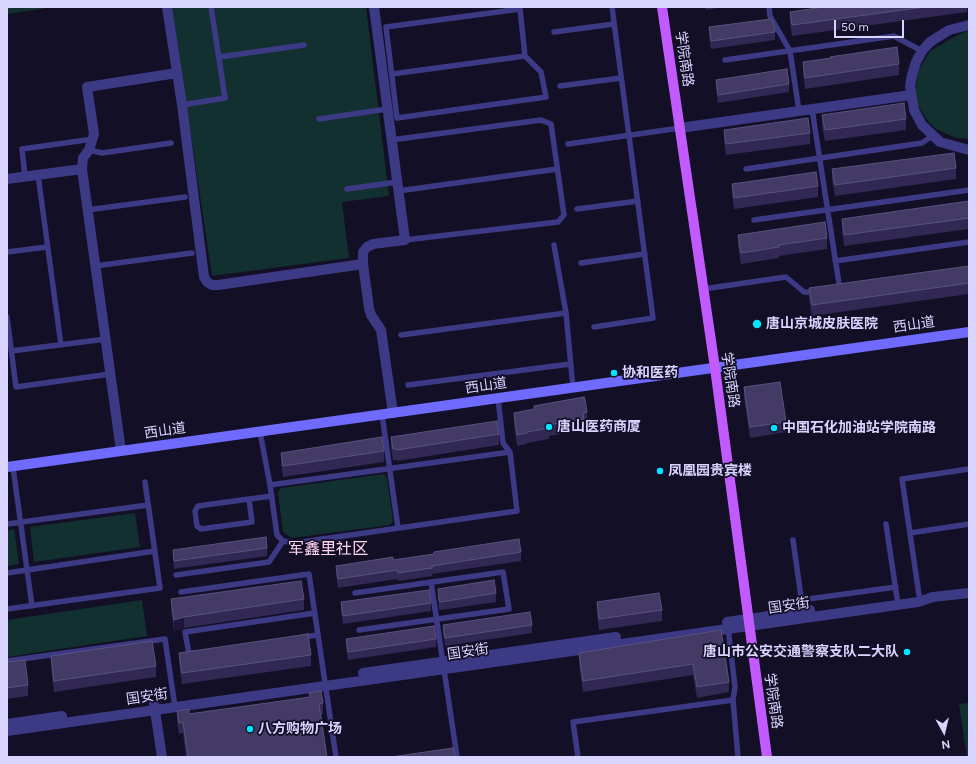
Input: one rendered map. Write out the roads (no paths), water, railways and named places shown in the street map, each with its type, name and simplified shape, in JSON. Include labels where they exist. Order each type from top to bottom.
[{"type":"main road","name":"学院南路","points":[[662,7],[715,368],[767,757]]},
{"type":"street","points":[[167,7],[182,105],[204,277],[207,282],[212,285],[218,285],[363,264]]},
{"type":"street","points":[[374,7],[405,240],[373,244],[367,247],[363,252],[363,264],[371,315],[381,330],[393,413]]},
{"type":"street","points":[[969,25],[949,30],[930,42],[922,51],[912,75],[910,86],[914,110],[922,125],[932,136],[940,142],[969,150]]},
{"type":"street","points":[[121,451],[82,170],[83,158],[89,150],[94,134],[87,87],[177,74]]},
{"type":"street","points":[[680,128],[911,95]]},
{"type":"street","points":[[7,179],[82,170]]},
{"type":"street","name":"西山道","points":[[10,467],[969,333]]},
{"type":"street","name":"国安街","points":[[443,666],[748,622],[918,602],[969,592]]},
{"type":"street","name":"国安街","points":[[7,724],[175,704],[325,682],[728,628],[748,622],[803,611],[919,595],[933,598]]},
{"type":"street","points":[[154,706],[162,757]]},
{"type":"street","name":"国安街","points":[[7,731],[154,706]]},
{"type":"lane","points":[[182,105],[225,98],[211,7]]},
{"type":"lane","points":[[594,327],[653,318],[612,7]]},
{"type":"lane","points":[[769,7],[770,16],[790,51],[799,111]]},
{"type":"lane","points":[[520,8],[525,56],[541,72],[546,97],[397,118],[386,27],[520,8]]},
{"type":"lane","points":[[554,32],[614,24]]},
{"type":"lane","points":[[725,60],[894,36],[922,51]]},
{"type":"lane","points":[[219,57],[304,45]]},
{"type":"lane","points":[[392,74],[525,56]]},
{"type":"lane","points":[[560,86],[621,78]]},
{"type":"lane","points":[[318,119],[387,109]]},
{"type":"lane","points":[[812,109],[840,290]]},
{"type":"lane","points":[[392,140],[541,120],[551,124],[564,215],[558,222],[405,240]]},
{"type":"lane","points":[[568,144],[680,128]]},
{"type":"lane","points":[[746,169],[922,143],[932,136]]},
{"type":"lane","points":[[26,176],[22,149],[93,139]]},
{"type":"lane","points":[[89,150],[102,153],[171,143]]},
{"type":"lane","points":[[347,189],[398,187],[557,170]]},
{"type":"lane","points":[[38,175],[61,345]]},
{"type":"lane","points":[[754,220],[969,190]]},
{"type":"lane","points":[[87,210],[185,197]]},
{"type":"lane","points":[[577,209],[638,201]]},
{"type":"lane","points":[[835,261],[969,242]]},
{"type":"lane","points":[[554,245],[566,313],[572,388]]},
{"type":"lane","points":[[7,252],[47,247]]},
{"type":"lane","points":[[95,266],[192,253]]},
{"type":"lane","points":[[581,263],[645,254]]},
{"type":"lane","points":[[703,289],[786,277],[804,292],[824,292]]},
{"type":"lane","points":[[832,291],[847,289]]},
{"type":"lane","points":[[401,335],[566,313]]},
{"type":"lane","points":[[7,317],[10,355],[16,387],[110,374]]},
{"type":"lane","points":[[10,355],[61,345],[106,339]]},
{"type":"lane","points":[[408,386],[570,364]]},
{"type":"lane","points":[[260,432],[272,496],[277,535],[283,540],[295,543],[517,511],[510,452],[503,443],[498,398]]},
{"type":"lane","points":[[382,414],[398,528]]},
{"type":"lane","points":[[270,485],[510,452]]},
{"type":"lane","points":[[10,467],[20,522],[32,606]]},
{"type":"lane","points":[[919,595],[902,479],[969,469]]},
{"type":"lane","points":[[7,609],[160,588],[144,482]]},
{"type":"lane","points":[[249,499],[252,522],[201,529],[197,526],[195,511],[198,506],[249,499],[272,496]]},
{"type":"lane","points":[[7,524],[148,505]]},
{"type":"lane","points":[[886,524],[897,598]]},
{"type":"lane","points":[[910,533],[969,524]]},
{"type":"lane","points":[[176,575],[269,562],[283,540]]},
{"type":"lane","points":[[793,540],[803,611]]},
{"type":"lane","points":[[7,573],[155,551]]},
{"type":"lane","points":[[355,593],[503,572],[508,609],[359,630]]},
{"type":"lane","points":[[181,592],[309,574],[336,757]]},
{"type":"lane","points":[[431,582],[456,757]]},
{"type":"lane","points":[[801,600],[896,587]]},
{"type":"lane","points":[[196,653],[189,654],[185,632],[315,613]]},
{"type":"lane","points":[[728,628],[735,687],[732,700],[738,757]]},
{"type":"lane","points":[[295,638],[318,635]]},
{"type":"lane","points":[[7,661],[165,639],[175,704]]},
{"type":"lane","points":[[578,757],[573,722],[732,700]]},
{"type":"place","name":"唐山京城皮肤医院","points":[[757,324]]},
{"type":"place","name":"协和医药","points":[[614,373]]},
{"type":"place","name":"唐山医药商厦","points":[[549,427]]},
{"type":"place","name":"中国石化加油站学院南路","points":[[774,428]]},
{"type":"place","name":"凤凰园贵宾楼","points":[[660,471]]},
{"type":"place","name":"唐山市公安交通警察支队二大队","points":[[907,652]]},
{"type":"place","name":"八方购物广场","points":[[250,729]]},
{"type":"district","name":"军鑫里社区","points":[[328,549]]}]
